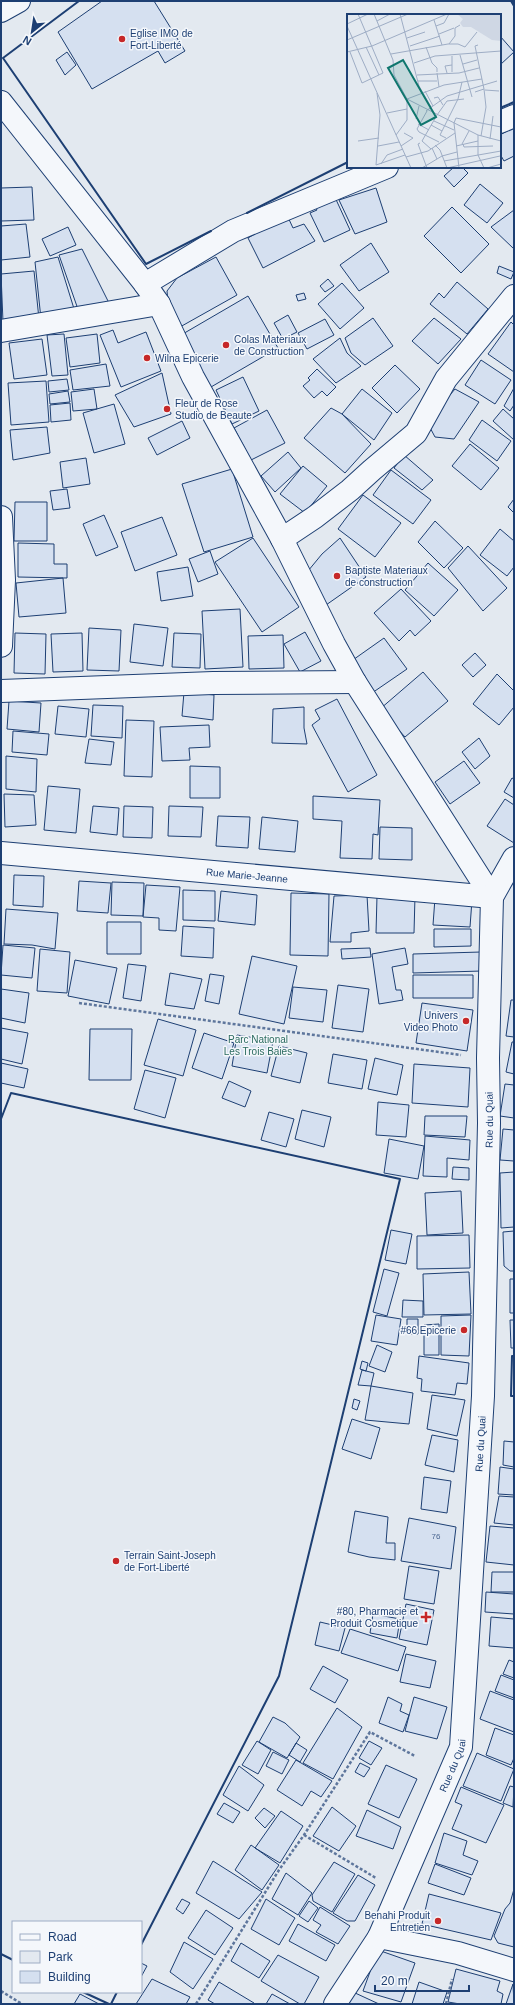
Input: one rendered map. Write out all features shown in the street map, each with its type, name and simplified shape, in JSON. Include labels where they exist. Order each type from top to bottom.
[{"type":"street","points":[[1,11],[19,1]]},
{"type":"street","points":[[1,102],[145,284],[159,304],[193,377],[282,539],[334,644],[355,682],[492,897]]},
{"type":"street","points":[[501,122],[514,116]]},
{"type":"street","points":[[145,284],[233,230],[385,168]]},
{"type":"street","points":[[282,539],[315,517],[350,490],[416,433],[446,380],[514,296]]},
{"type":"street","points":[[1,331],[159,304]]},
{"type":"street","points":[[1,517],[4,580],[1,646]]},
{"type":"street","points":[[1,690],[213,684],[355,682]]},
{"type":"street","name":"Rue Marie-Jeanne","points":[[1,853],[492,897]]},
{"type":"street","name":"Rue du Quai","points":[[335,2004],[379,1937],[461,1748],[483,1396],[492,897],[514,858]]},
{"type":"street","points":[[379,1937],[458,1953],[514,1970]]},
{"type":"path","points":[[79,1003],[488,1058]]},
{"type":"path","points":[[196,2004],[278,1870],[304,1835],[370,1732],[415,1756]]},
{"type":"path","points":[[304,1835],[399,1892]]},
{"type":"path","points":[[1,1991],[22,2004]]},
{"type":"green space","name":"Parc National Les Trois Baies","points":[[1,1],[514,1],[514,2004],[1,2004]]},
{"type":"building","points":[[102,1],[154,1],[185,51],[165,63],[158,51],[92,89],[58,32]]},
{"type":"building","points":[[501,37],[514,52],[501,64]]},
{"type":"building","points":[[67,52],[76,65],[65,75],[56,60]]},
{"type":"building","points":[[514,127],[514,156],[504,161],[501,156],[501,134]]},
{"type":"building","points":[[453,168],[463,168],[468,173],[454,187],[444,176]]},
{"type":"building","points":[[480,184],[503,203],[487,223],[464,205]]},
{"type":"building","points":[[32,187],[34,220],[1,221],[1,188]]},
{"type":"building","points":[[376,188],[387,222],[355,234],[339,200]]},
{"type":"building","points":[[333,193],[350,230],[324,242],[310,213],[317,210],[313,203]]},
{"type":"building","points":[[452,207],[489,244],[461,273],[424,236]]},
{"type":"building","points":[[514,210],[514,249],[491,227]]},
{"type":"building","points":[[287,215],[293,228],[304,224],[315,241],[263,268],[248,238]]},
{"type":"building","points":[[26,224],[30,257],[1,260],[1,226]]},
{"type":"building","points":[[68,227],[76,245],[50,256],[42,239]]},
{"type":"building","points":[[371,243],[389,272],[359,291],[340,265]]},
{"type":"building","points":[[82,249],[111,307],[80,315],[59,255]]},
{"type":"building","points":[[58,257],[75,312],[41,319],[35,262]]},
{"type":"building","points":[[216,257],[237,295],[180,327],[168,302],[167,291],[177,278]]},
{"type":"building","points":[[499,266],[514,272],[511,279],[497,273]]},
{"type":"building","points":[[34,271],[39,319],[3,322],[1,274]]},
{"type":"building","points":[[328,279],[334,286],[325,292],[320,286]]},
{"type":"building","points":[[457,282],[488,309],[467,334],[430,304],[439,293],[444,298]]},
{"type":"building","points":[[342,283],[364,308],[340,329],[318,304]]},
{"type":"building","points":[[304,293],[306,299],[298,301],[296,295]]},
{"type":"building","points":[[248,296],[278,348],[211,387],[181,335]]},
{"type":"building","points":[[288,315],[297,332],[283,339],[274,323]]},
{"type":"building","points":[[373,318],[393,346],[365,365],[351,353],[345,338]]},
{"type":"building","points":[[434,318],[461,339],[438,364],[412,341]]},
{"type":"building","points":[[325,319],[334,335],[307,349],[298,333]]},
{"type":"building","points":[[511,322],[514,325],[514,372],[488,354]]},
{"type":"building","points":[[113,330],[118,343],[146,332],[161,371],[121,387],[100,335]]},
{"type":"building","points":[[64,334],[68,375],[52,376],[47,335]]},
{"type":"building","points":[[97,334],[100,363],[70,367],[66,338]]},
{"type":"building","points":[[340,338],[347,353],[361,366],[336,383],[313,359]]},
{"type":"building","points":[[42,339],[47,375],[14,379],[9,343]]},
{"type":"building","points":[[481,360],[511,380],[495,404],[465,385]]},
{"type":"building","points":[[106,364],[110,386],[73,390],[70,370]]},
{"type":"building","points":[[395,365],[420,389],[397,413],[372,388]]},
{"type":"building","points":[[317,369],[336,387],[327,396],[322,391],[314,398],[303,386],[310,380],[308,378]]},
{"type":"building","points":[[162,373],[171,414],[134,427],[115,395]]},
{"type":"building","points":[[243,377],[259,411],[232,424],[216,390]]},
{"type":"building","points":[[67,379],[69,390],[49,392],[48,381]]},
{"type":"building","points":[[46,381],[49,422],[11,425],[8,383]]},
{"type":"building","points":[[514,388],[514,405],[510,411],[504,406]]},
{"type":"building","points":[[94,389],[97,409],[73,411],[71,392]]},
{"type":"building","points":[[362,389],[392,413],[374,440],[342,414]]},
{"type":"building","points":[[455,389],[479,402],[454,439],[435,437],[427,422]]},
{"type":"building","points":[[68,391],[70,402],[50,404],[49,394]]},
{"type":"building","points":[[70,403],[71,420],[51,422],[50,405]]},
{"type":"building","points":[[114,404],[125,444],[94,453],[83,413]]},
{"type":"building","points":[[331,408],[342,414],[371,444],[345,473],[304,438]]},
{"type":"building","points":[[503,409],[514,419],[514,440],[493,421]]},
{"type":"building","points":[[267,410],[285,443],[251,460],[234,428]]},
{"type":"building","points":[[482,420],[511,441],[497,461],[469,440]]},
{"type":"building","points":[[182,421],[190,438],[157,455],[148,438]]},
{"type":"building","points":[[47,427],[50,453],[13,460],[10,430]]},
{"type":"building","points":[[470,444],[499,468],[481,490],[452,466]]},
{"type":"building","points":[[288,452],[301,468],[275,492],[261,476]]},
{"type":"building","points":[[404,455],[433,480],[422,490],[394,468]]},
{"type":"building","points":[[86,458],[90,484],[63,488],[60,462]]},
{"type":"building","points":[[303,466],[327,486],[305,513],[280,494]]},
{"type":"building","points":[[232,469],[253,537],[204,552],[182,484]]},
{"type":"building","points":[[391,470],[431,500],[413,524],[373,495]]},
{"type":"building","points":[[67,489],[70,508],[53,510],[50,491]]},
{"type":"building","points":[[363,495],[401,523],[375,557],[338,529]]},
{"type":"building","points":[[514,499],[514,513],[508,507]]},
{"type":"building","points":[[15,502],[47,502],[47,541],[14,541]]},
{"type":"building","points":[[104,515],[118,547],[96,556],[83,524]]},
{"type":"building","points":[[162,517],[177,555],[135,571],[121,532]]},
{"type":"building","points":[[435,521],[463,548],[444,568],[418,542]]},
{"type":"building","points":[[500,529],[514,541],[514,567],[507,576],[480,555]]},
{"type":"building","points":[[253,538],[299,607],[262,632],[215,562]]},
{"type":"building","points":[[340,538],[366,577],[326,605],[308,571],[322,554]]},
{"type":"building","points":[[18,543],[54,544],[54,564],[67,564],[67,578],[18,577]]},
{"type":"building","points":[[468,546],[507,588],[483,611],[448,568]]},
{"type":"building","points":[[210,551],[218,574],[198,582],[189,559]]},
{"type":"building","points":[[428,563],[458,590],[434,616],[405,590]]},
{"type":"building","points":[[188,567],[193,596],[161,601],[157,572]]},
{"type":"building","points":[[63,578],[66,613],[19,617],[16,583]]},
{"type":"building","points":[[401,589],[431,621],[415,636],[410,630],[399,641],[374,613]]},
{"type":"building","points":[[240,609],[243,667],[205,669],[202,611]]},
{"type":"building","points":[[134,624],[168,628],[163,666],[130,662]]},
{"type":"building","points":[[89,628],[121,630],[119,671],[87,670]]},
{"type":"building","points":[[305,632],[321,661],[300,672],[284,644]]},
{"type":"building","points":[[15,633],[46,634],[45,674],[14,673]]},
{"type":"building","points":[[82,633],[83,671],[53,672],[51,634]]},
{"type":"building","points":[[174,633],[201,634],[200,668],[172,667]]},
{"type":"building","points":[[283,635],[284,668],[249,669],[248,636]]},
{"type":"building","points":[[384,638],[407,669],[372,693],[350,662]]},
{"type":"building","points":[[475,653],[486,665],[473,677],[462,665]]},
{"type":"building","points":[[423,672],[448,701],[405,737],[380,709]]},
{"type":"building","points":[[497,674],[514,691],[514,707],[499,725],[473,704]]},
{"type":"building","points":[[184,692],[214,695],[213,720],[182,716]]},
{"type":"building","points":[[337,699],[377,775],[348,792],[312,725],[320,719],[315,710]]},
{"type":"building","points":[[9,701],[41,703],[39,732],[7,729]]},
{"type":"building","points":[[93,705],[123,706],[122,738],[91,736]]},
{"type":"building","points":[[58,706],[89,709],[86,737],[55,734]]},
{"type":"building","points":[[304,707],[304,728],[307,744],[272,743],[273,709]]},
{"type":"building","points":[[126,720],[154,721],[152,777],[124,776]]},
{"type":"building","points":[[209,725],[210,747],[189,748],[190,760],[162,761],[160,727]]},
{"type":"building","points":[[13,731],[49,734],[47,755],[12,752]]},
{"type":"building","points":[[479,738],[490,756],[475,769],[462,752]]},
{"type":"building","points":[[89,739],[114,742],[111,765],[85,763]]},
{"type":"building","points":[[6,756],[37,759],[36,792],[6,789]]},
{"type":"building","points":[[464,761],[480,783],[450,804],[435,782]]},
{"type":"building","points":[[190,766],[220,767],[220,798],[190,798]]},
{"type":"building","points":[[512,778],[514,779],[514,798],[504,792]]},
{"type":"building","points":[[48,786],[80,789],[76,833],[44,830]]},
{"type":"building","points":[[4,794],[34,795],[36,825],[5,827]]},
{"type":"building","points":[[313,796],[380,800],[378,835],[373,834],[372,859],[340,858],[342,821],[313,819]]},
{"type":"building","points":[[505,799],[514,805],[514,843],[487,826]]},
{"type":"building","points":[[93,806],[119,808],[117,835],[90,832]]},
{"type":"building","points":[[124,806],[153,807],[152,838],[123,837]]},
{"type":"building","points":[[169,806],[203,807],[201,837],[168,836]]},
{"type":"building","points":[[218,816],[250,817],[248,848],[216,846]]},
{"type":"building","points":[[262,817],[298,821],[295,852],[259,849]]},
{"type":"building","points":[[380,827],[412,828],[412,860],[379,859]]},
{"type":"building","points":[[14,875],[44,876],[43,907],[13,905]]},
{"type":"building","points":[[79,881],[111,883],[108,913],[77,911]]},
{"type":"building","points":[[112,882],[144,883],[143,916],[111,915]]},
{"type":"building","points":[[146,885],[180,887],[176,931],[159,930],[159,918],[143,917]]},
{"type":"building","points":[[183,890],[215,891],[215,921],[183,920]]},
{"type":"building","points":[[221,891],[257,895],[255,925],[218,921]]},
{"type":"building","points":[[291,893],[329,894],[328,956],[290,955]]},
{"type":"building","points":[[367,895],[369,931],[351,933],[351,942],[330,942],[334,896]]},
{"type":"building","points":[[377,896],[415,896],[414,933],[376,933]]},
{"type":"building","points":[[435,898],[472,900],[470,927],[433,925]]},
{"type":"building","points":[[6,909],[58,913],[55,949],[32,945],[4,944]]},
{"type":"building","points":[[107,922],[141,922],[141,954],[107,954]]},
{"type":"building","points":[[183,926],[214,928],[213,958],[181,956]]},
{"type":"building","points":[[434,929],[471,929],[471,946],[434,947]]},
{"type":"building","points":[[3,945],[35,948],[32,978],[1,975]]},
{"type":"building","points":[[370,948],[371,957],[342,959],[341,949]]},
{"type":"building","points":[[405,948],[408,964],[392,967],[396,990],[401,990],[403,1000],[379,1004],[372,954]]},
{"type":"building","points":[[40,949],[70,952],[67,993],[37,991]]},
{"type":"building","points":[[481,952],[482,971],[413,973],[413,954]]},
{"type":"building","points":[[252,956],[297,966],[284,1024],[239,1014]]},
{"type":"building","points":[[75,960],[117,968],[109,1004],[68,996]]},
{"type":"building","points":[[128,964],[146,966],[141,1001],[123,998]]},
{"type":"building","points":[[170,973],[202,979],[194,1009],[165,1005]]},
{"type":"building","points":[[210,974],[224,976],[219,1004],[205,1001]]},
{"type":"building","points":[[413,975],[473,975],[473,998],[413,998]]},
{"type":"building","points":[[338,985],[369,989],[363,1032],[332,1028]]},
{"type":"building","points":[[293,987],[327,990],[323,1022],[289,1018]]},
{"type":"building","points":[[1,989],[29,993],[25,1023],[1,1018]]},
{"type":"building","points":[[511,1000],[514,1000],[514,1037],[506,1036]]},
{"type":"building","points":[[422,1003],[473,1010],[467,1051],[416,1043]]},
{"type":"building","points":[[158,1019],[196,1030],[183,1076],[144,1065]]},
{"type":"building","points":[[1,1028],[28,1033],[22,1064],[1,1059]]},
{"type":"building","points":[[90,1029],[132,1029],[131,1080],[89,1080]]},
{"type":"building","points":[[204,1033],[234,1043],[222,1079],[192,1068]]},
{"type":"building","points":[[237,1035],[273,1041],[267,1073],[232,1066]]},
{"type":"building","points":[[512,1042],[514,1042],[514,1074],[506,1072]]},
{"type":"building","points":[[279,1046],[307,1053],[300,1083],[271,1076]]},
{"type":"building","points":[[333,1054],[367,1060],[362,1089],[328,1083]]},
{"type":"building","points":[[375,1058],[403,1065],[397,1095],[368,1089]]},
{"type":"building","points":[[1,1063],[28,1069],[24,1088],[1,1083]]},
{"type":"building","points":[[414,1064],[470,1068],[468,1107],[412,1103]]},
{"type":"building","points":[[145,1070],[176,1078],[165,1118],[134,1109]]},
{"type":"building","points":[[229,1081],[251,1091],[245,1107],[222,1098]]},
{"type":"building","points":[[505,1084],[514,1085],[514,1118],[500,1116]]},
{"type":"building","points":[[378,1102],[409,1105],[406,1137],[376,1135]]},
{"type":"building","points":[[302,1110],[331,1117],[324,1147],[295,1139]]},
{"type":"building","points":[[269,1112],[294,1119],[286,1147],[261,1140]]},
{"type":"building","points":[[425,1116],[467,1116],[465,1137],[424,1135]]},
{"type":"building","points":[[503,1129],[514,1130],[514,1161],[500,1160]]},
{"type":"building","points":[[425,1136],[470,1140],[469,1160],[447,1158],[447,1177],[423,1176]]},
{"type":"building","points":[[389,1139],[424,1146],[418,1179],[384,1173]]},
{"type":"building","points":[[453,1167],[469,1168],[469,1180],[452,1179]]},
{"type":"building","points":[[514,1172],[514,1227],[501,1228],[500,1173]]},
{"type":"building","points":[[461,1191],[463,1233],[427,1235],[425,1193]]},
{"type":"building","points":[[391,1230],[412,1234],[406,1264],[385,1260]]},
{"type":"building","points":[[514,1231],[514,1271],[510,1271],[504,1266],[503,1232]]},
{"type":"building","points":[[469,1235],[470,1268],[417,1269],[417,1236]]},
{"type":"building","points":[[384,1269],[399,1273],[387,1316],[373,1312]]},
{"type":"building","points":[[469,1272],[471,1314],[424,1315],[423,1274]]},
{"type":"building","points":[[510,1279],[514,1279],[514,1313],[510,1313]]},
{"type":"building","points":[[403,1300],[423,1301],[423,1317],[402,1317]]},
{"type":"building","points":[[376,1315],[401,1319],[397,1345],[371,1341]]},
{"type":"building","points":[[471,1315],[469,1356],[441,1355],[441,1316]]},
{"type":"building","points":[[407,1319],[418,1319],[418,1334],[407,1334]]},
{"type":"building","points":[[510,1320],[514,1320],[514,1348],[511,1348]]},
{"type":"building","points":[[439,1324],[439,1355],[424,1355],[424,1325]]},
{"type":"building","points":[[377,1345],[392,1352],[385,1372],[369,1366]]},
{"type":"building","points":[[419,1356],[469,1363],[467,1384],[457,1383],[455,1395],[421,1391],[422,1379],[417,1378]]},
{"type":"building","points":[[362,1361],[368,1363],[366,1371],[360,1369]]},
{"type":"building","points":[[362,1370],[374,1373],[371,1386],[358,1385]]},
{"type":"building","points":[[371,1386],[413,1393],[409,1424],[365,1420]]},
{"type":"building","points":[[432,1395],[465,1400],[457,1436],[427,1429]]},
{"type":"building","points":[[354,1399],[360,1401],[357,1410],[352,1408]]},
{"type":"building","points":[[352,1419],[380,1428],[371,1459],[342,1449]]},
{"type":"building","points":[[432,1435],[458,1440],[454,1472],[425,1465]]},
{"type":"building","points":[[504,1441],[514,1442],[514,1467],[503,1465]]},
{"type":"building","points":[[500,1467],[514,1469],[514,1495],[498,1494]]},
{"type":"building","points":[[424,1477],[451,1481],[447,1513],[421,1509]]},
{"type":"building","points":[[499,1496],[514,1497],[514,1525],[494,1523]]},
{"type":"building","points":[[355,1511],[388,1517],[386,1543],[395,1543],[395,1560],[369,1557],[348,1552]]},
{"type":"building","points":[[409,1518],[456,1527],[451,1569],[401,1561]]},
{"type":"building","points":[[490,1526],[514,1528],[514,1565],[486,1562]]},
{"type":"building","points":[[409,1566],[439,1571],[434,1604],[404,1599]]},
{"type":"building","points":[[492,1572],[514,1572],[514,1592],[491,1592]]},
{"type":"building","points":[[486,1592],[514,1594],[514,1614],[485,1612]]},
{"type":"building","points":[[406,1604],[434,1610],[427,1645],[399,1639]]},
{"type":"building","points":[[373,1614],[400,1619],[397,1638],[370,1633]]},
{"type":"building","points":[[491,1617],[514,1619],[514,1648],[489,1646]]},
{"type":"building","points":[[320,1622],[345,1628],[339,1651],[315,1645]]},
{"type":"building","points":[[350,1629],[406,1647],[398,1671],[341,1653]]},
{"type":"building","points":[[406,1654],[436,1661],[430,1688],[400,1682]]},
{"type":"building","points":[[509,1660],[514,1662],[514,1678],[503,1674]]},
{"type":"building","points":[[323,1666],[348,1680],[335,1703],[310,1689]]},
{"type":"building","points":[[501,1675],[514,1680],[514,1698],[495,1691]]},
{"type":"building","points":[[490,1691],[514,1700],[514,1732],[480,1719]]},
{"type":"building","points":[[388,1697],[402,1704],[400,1711],[409,1715],[403,1732],[379,1723]]},
{"type":"building","points":[[414,1697],[447,1707],[437,1739],[405,1731]]},
{"type":"building","points":[[337,1708],[362,1727],[333,1779],[303,1763]]},
{"type":"building","points":[[273,1717],[285,1723],[300,1737],[287,1758],[259,1742]]},
{"type":"building","points":[[495,1728],[514,1735],[514,1758],[511,1765],[486,1755]]},
{"type":"building","points":[[257,1741],[271,1750],[258,1774],[242,1765]]},
{"type":"building","points":[[369,1741],[382,1748],[371,1765],[359,1758]]},
{"type":"building","points":[[296,1743],[307,1750],[300,1762],[289,1755]]},
{"type":"building","points":[[273,1752],[289,1760],[282,1774],[266,1766]]},
{"type":"building","points":[[477,1753],[514,1769],[501,1801],[463,1786]]},
{"type":"building","points":[[296,1760],[332,1781],[321,1797],[311,1791],[302,1806],[277,1790]]},
{"type":"building","points":[[360,1763],[370,1768],[364,1777],[355,1772]]},
{"type":"building","points":[[386,1765],[417,1779],[399,1818],[368,1804]]},
{"type":"building","points":[[239,1766],[264,1785],[248,1811],[223,1795]]},
{"type":"building","points":[[510,1786],[514,1787],[513,1807],[503,1803]]},
{"type":"building","points":[[461,1787],[504,1805],[486,1843],[452,1829],[462,1805],[455,1802]]},
{"type":"building","points":[[224,1803],[240,1812],[233,1823],[217,1814]]},
{"type":"building","points":[[332,1807],[356,1826],[339,1851],[313,1836]]},
{"type":"building","points":[[264,1808],[275,1816],[265,1828],[255,1818]]},
{"type":"building","points":[[367,1810],[401,1827],[393,1849],[356,1836]]},
{"type":"building","points":[[281,1811],[303,1826],[280,1863],[255,1848]]},
{"type":"building","points":[[444,1833],[467,1841],[463,1855],[478,1861],[472,1875],[435,1863]]},
{"type":"building","points":[[251,1845],[279,1865],[262,1890],[235,1870]]},
{"type":"building","points":[[213,1861],[262,1892],[239,1919],[196,1893]]},
{"type":"building","points":[[334,1862],[355,1874],[332,1912],[313,1901],[312,1895]]},
{"type":"building","points":[[435,1864],[471,1878],[464,1895],[428,1883]]},
{"type":"building","points":[[286,1873],[312,1893],[298,1915],[272,1899]]},
{"type":"building","points":[[358,1875],[375,1885],[355,1921],[347,1921],[333,1913]]},
{"type":"building","points":[[514,1889],[514,1947],[498,1943],[494,1936],[505,1909],[510,1903]]},
{"type":"building","points":[[429,1894],[501,1913],[491,1940],[422,1924]]},
{"type":"building","points":[[182,1899],[190,1903],[183,1914],[176,1909]]},
{"type":"building","points":[[266,1899],[295,1918],[279,1945],[251,1929]]},
{"type":"building","points":[[309,1901],[318,1908],[308,1922],[299,1916]]},
{"type":"building","points":[[320,1907],[350,1926],[338,1944],[316,1932],[321,1925],[313,1920]]},
{"type":"building","points":[[206,1910],[233,1928],[215,1955],[188,1938]]},
{"type":"building","points":[[298,1924],[335,1945],[326,1961],[289,1941]]},
{"type":"building","points":[[184,1942],[213,1959],[193,1989],[170,1972]]},
{"type":"building","points":[[241,1943],[270,1961],[259,1978],[231,1961]]},
{"type":"building","points":[[378,1950],[415,1963],[401,2002],[363,1991]]},
{"type":"building","points":[[278,1955],[319,1977],[304,2004],[300,2004],[261,1981]]},
{"type":"building","points":[[142,1964],[147,1966],[142,1975]]},
{"type":"building","points":[[456,1969],[500,1981],[497,1991],[503,1994],[501,2004],[460,2004],[448,2002]]},
{"type":"building","points":[[152,1979],[190,1997],[186,2004],[136,2004]]},
{"type":"building","points":[[219,1982],[254,2003],[215,2004],[208,2000]]},
{"type":"building","points":[[419,1982],[447,1992],[443,2004],[412,2004]]},
{"type":"building","points":[[513,1984],[514,2004],[506,2004]]},
{"type":"building","points":[[353,1992],[379,2004],[348,2004]]},
{"type":"building","points":[[80,1994],[99,2004],[74,2004]]},
{"type":"building","points":[[272,1994],[290,2004],[266,2004]]},
{"type":"wall","points":[[79,1],[3,58],[146,264],[211,231]]},
{"type":"wall","points":[[511,1],[514,6]]},
{"type":"wall","points":[[501,108],[514,102]]},
{"type":"wall","points":[[247,213],[347,163]]},
{"type":"wall","points":[[1,1119],[11,1093],[400,1179],[279,1676],[142,1943]]},
{"type":"wall","points":[[514,1356],[512,1356],[511,1396],[514,1396]]},
{"type":"wall","points":[[1,1954],[12,1960]]},
{"type":"wall","points":[[85,1993],[109,2004]]},
{"type":"wall","points":[[111,2004],[116,1993]]},
{"type":"place","name":"Eglise IMO de Fort-Liberté","points":[[122,39]]},
{"type":"place","name":"Colas Materiaux de Construction","points":[[226,345]]},
{"type":"place","name":"Wilna Epicerie","points":[[147,358]]},
{"type":"place","name":"Fleur de Rose Studio de Beaute","points":[[167,409]]},
{"type":"place","name":"Baptiste Materiaux de construction","points":[[337,576]]},
{"type":"place","name":"Univers Video Photo","points":[[466,1021]]},
{"type":"place","name":"#66 Epicerie","points":[[464,1330]]},
{"type":"place","name":"Terrain Saint-Joseph de Fort-Liberté","points":[[116,1561]]},
{"type":"place","name":"#80, Pharmacie et Produit Cosmetique","points":[[426,1617]]},
{"type":"place","name":"Benahi Produit Entretien","points":[[438,1921]]}]
